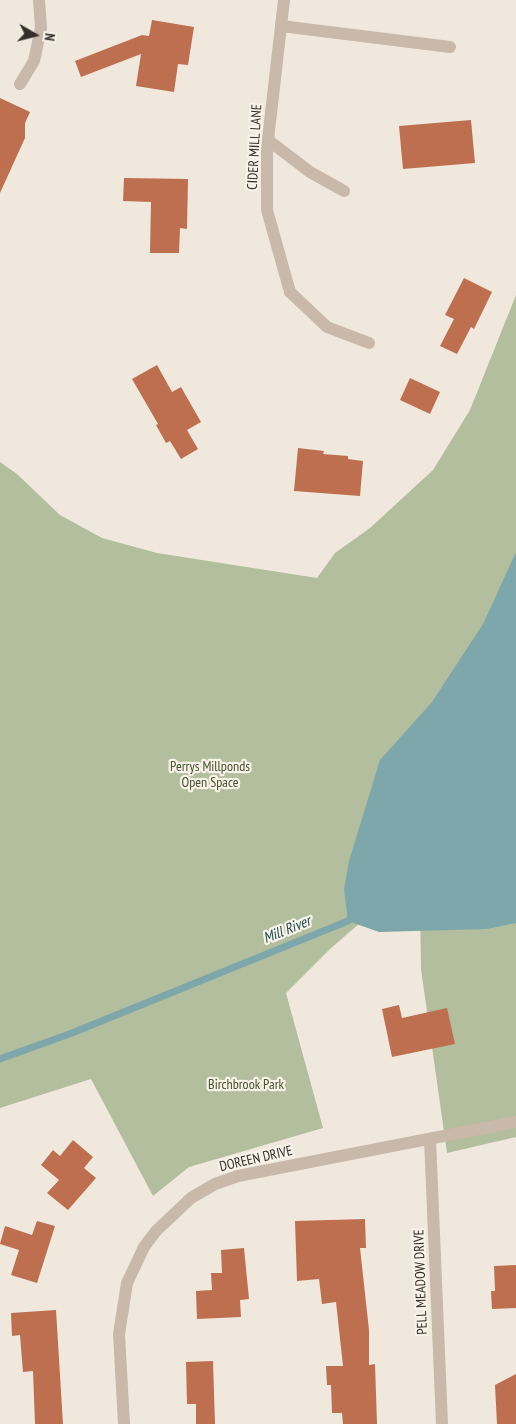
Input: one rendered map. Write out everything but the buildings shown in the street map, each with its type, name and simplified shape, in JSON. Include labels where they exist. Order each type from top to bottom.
[{"type":"street","points":[[20,84],[34,61],[41,28],[39,0]]},
{"type":"street","name":"CIDER MILL LANE","points":[[284,0],[268,140],[267,210],[290,292],[327,326],[368,343]]},
{"type":"street","points":[[280,26],[450,48]]},
{"type":"street","points":[[268,140],[310,172],[344,191]]},
{"type":"street","name":"DOREEN DRIVE","points":[[124,1424],[120,1334],[123,1300],[127,1283],[144,1247],[173,1213],[191,1198],[215,1184],[238,1176],[516,1122]]},
{"type":"street","name":"PELL MEADOW DRIVE","points":[[430,1139],[442,1424]]},
{"type":"green space","name":"Perrys Millponds Open Space","points":[[516,295],[516,1137],[447,1153],[421,969],[420,905],[390,897],[330,949],[286,993],[323,1128],[189,1167],[153,1196],[91,1079],[0,1108],[0,462],[17,474],[60,515],[102,538],[157,553],[317,578],[335,553],[370,528],[433,470],[470,410]]},
{"type":"water","points":[[516,552],[516,923],[487,929],[379,932],[348,921],[344,890],[349,861],[380,760],[432,702],[483,624]]},
{"type":"waterway","name":"Mill River","points":[[0,1059],[72,1033],[348,921],[354,914]]},
{"type":"park label","name":"Birchbrook Park","points":[[246,1085]]}]
